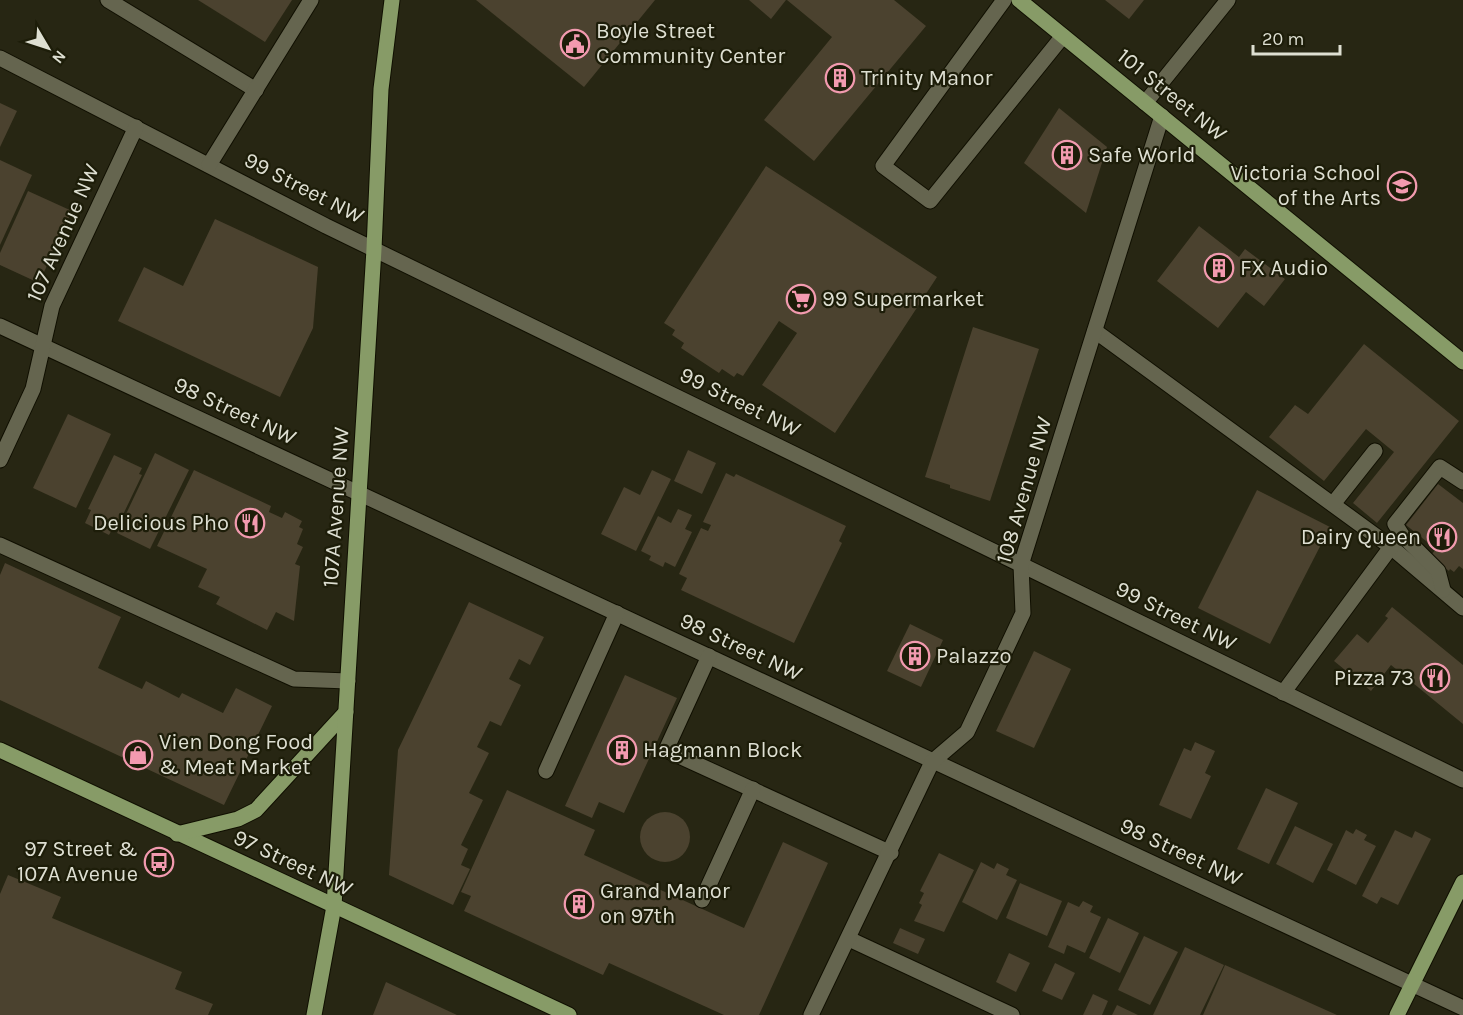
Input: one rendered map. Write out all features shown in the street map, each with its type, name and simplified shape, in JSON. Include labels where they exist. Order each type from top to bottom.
[{"type":"main road","name":"107A Avenue NW","points":[[314,1015],[334,906],[374,249],[381,89],[392,0]]},
{"type":"main road","name":"101 Street NW","points":[[1019,0],[1463,362]]},
{"type":"main road","points":[[177,834],[238,819],[256,810],[346,712]]},
{"type":"main road","name":"97 Street NW","points":[[0,750],[569,1015]]},
{"type":"main road","points":[[1397,1015],[1463,882]]},
{"type":"street","points":[[108,0],[256,90]]},
{"type":"street","points":[[209,165],[311,0]]},
{"type":"street","points":[[1004,0],[883,166],[930,201],[1063,36]]},
{"type":"street","points":[[1145,103],[1228,0]]},
{"type":"street","name":"99 Street NW","points":[[0,58],[374,249],[1463,780]]},
{"type":"street","name":"108 Avenue NW","points":[[811,1015],[891,853],[932,762],[968,732],[1023,613],[1021,565],[1162,116]]},
{"type":"street","name":"107 Avenue NW","points":[[0,460],[33,389],[52,306],[136,127]]},
{"type":"street","name":"98 Street NW","points":[[0,326],[1463,1008]]},
{"type":"street","points":[[1095,331],[1391,547],[1463,608]]},
{"type":"street","points":[[1333,504],[1375,451]]},
{"type":"street","points":[[1443,590],[1438,572],[1402,535],[1395,524],[1440,466],[1463,482]]},
{"type":"street","points":[[0,545],[294,679],[348,681]]},
{"type":"street","points":[[1283,693],[1391,547]]},
{"type":"street","points":[[546,771],[617,613]]},
{"type":"street","points":[[709,656],[666,750],[891,853]]},
{"type":"street","points":[[702,900],[753,789]]},
{"type":"street","points":[[849,939],[1012,1015]]},
{"type":"building","points":[[198,0],[292,0],[265,42]]},
{"type":"building","name":"Boyle Street Community Center","points":[[476,0],[655,0],[584,87]]},
{"type":"building","points":[[749,0],[786,0],[771,19]]},
{"type":"building","name":"Trinity Manor","points":[[787,0],[894,0],[926,26],[814,161],[764,120],[832,37]]},
{"type":"building","points":[[1105,0],[1144,0],[1129,19]]},
{"type":"building","points":[[0,103],[17,111],[0,147]]},
{"type":"building","name":"Safe World","points":[[1059,108],[1107,147],[1086,213],[1024,163]]},
{"type":"building","points":[[0,160],[32,175],[0,245]]},
{"type":"building","name":"99 Supermarket","points":[[766,166],[937,277],[835,433],[762,385],[797,333],[779,321],[743,376],[737,373],[734,377],[722,369],[719,373],[681,348],[684,343],[672,335],[675,330],[664,323]]},
{"type":"building","points":[[28,191],[72,211],[39,283],[0,265],[0,253]]},
{"type":"building","points":[[215,219],[318,267],[313,328],[280,397],[118,321],[144,267],[183,286]]},
{"type":"building","name":"FX Audio","points":[[1199,226],[1239,257],[1245,249],[1285,279],[1264,306],[1246,292],[1218,328],[1157,281]]},
{"type":"building","points":[[973,327],[1039,349],[990,501],[925,477]]},
{"type":"building","points":[[1364,344],[1459,421],[1377,523],[1353,503],[1394,452],[1366,429],[1324,481],[1269,437],[1295,405],[1308,414]]},
{"type":"building","points":[[68,414],[111,434],[76,508],[33,488]]},
{"type":"building","points":[[688,450],[716,463],[702,494],[674,481]]},
{"type":"building","points":[[155,453],[189,470],[150,549],[117,533]]},
{"type":"building","points":[[114,455],[142,468],[139,474],[142,475],[119,523],[116,522],[109,535],[85,523],[91,510],[88,509]]},
{"type":"building","points":[[194,470],[271,506],[269,512],[282,518],[285,512],[302,521],[299,527],[303,529],[297,544],[303,547],[295,564],[300,566],[294,621],[276,612],[267,630],[216,604],[220,597],[198,587],[207,569],[157,546]]},
{"type":"building","points":[[652,470],[671,479],[636,551],[601,534],[624,487],[640,495]]},
{"type":"building","points":[[726,473],[734,477],[736,474],[846,526],[839,541],[842,543],[794,643],[681,590],[687,578],[679,574],[701,528],[708,531],[711,525],[703,522]]},
{"type":"building","name":"Dairy Queen","points":[[1438,484],[1463,503],[1463,569],[1459,566],[1454,572],[1433,559],[1435,557],[1432,554],[1436,549],[1406,525]]},
{"type":"building","points":[[1257,490],[1330,527],[1270,644],[1198,608]]},
{"type":"building","points":[[678,509],[692,515],[685,529],[692,532],[675,567],[665,562],[663,567],[649,560],[651,556],[641,551],[658,516],[671,523]]},
{"type":"building","points":[[5,563],[121,617],[98,668],[142,689],[146,681],[179,698],[182,693],[223,713],[236,688],[272,706],[224,805],[0,700],[0,575]]},
{"type":"building","points":[[469,602],[544,637],[530,665],[519,659],[509,679],[521,685],[501,726],[490,721],[477,747],[489,753],[469,793],[483,800],[461,845],[468,849],[461,865],[470,869],[453,905],[389,875],[398,750]]},
{"type":"building","name":"Pizza 73","points":[[1392,607],[1463,665],[1463,724],[1391,665],[1371,691],[1334,661],[1357,634],[1368,643],[1388,618],[1385,616]]},
{"type":"building","name":"Palazzo","points":[[910,624],[943,640],[921,687],[887,671]]},
{"type":"building","points":[[1034,651],[1071,669],[1034,748],[996,731]]},
{"type":"building","name":"Hagmann Block","points":[[625,675],[677,698],[624,813],[599,802],[592,818],[565,806]]},
{"type":"building","points":[[1195,742],[1215,751],[1205,773],[1211,776],[1191,819],[1159,805],[1184,748],[1191,751]]},
{"type":"building","points":[[1266,788],[1298,803],[1269,864],[1237,849]]},
{"type":"building","name":"Grand Manor on 97th","points":[[507,790],[595,830],[584,855],[744,928],[783,842],[828,863],[759,1015],[724,1015],[609,963],[603,975],[464,911],[471,896],[461,892]]},
{"type":"building","points":[[660,812],[670,812],[683,819],[690,832],[690,842],[683,855],[670,862],[660,862],[651,858],[644,851],[640,842],[640,832],[644,823],[651,816]]},
{"type":"building","points":[[1295,826],[1333,844],[1313,883],[1276,864]]},
{"type":"building","points":[[1356,829],[1367,835],[1364,840],[1376,846],[1356,885],[1327,870],[1346,830],[1353,834]]},
{"type":"building","points":[[1395,830],[1412,838],[1415,831],[1431,839],[1398,905],[1381,897],[1377,904],[1362,896]]},
{"type":"building","points":[[939,853],[974,870],[944,932],[914,921],[922,905],[919,903],[924,893],[920,891]]},
{"type":"building","points":[[981,862],[994,869],[997,863],[1009,869],[1006,875],[1017,880],[997,920],[962,902]]},
{"type":"building","points":[[8,875],[61,897],[52,918],[182,972],[175,989],[213,1004],[208,1015],[0,1015],[0,894]]},
{"type":"building","points":[[1020,883],[1062,901],[1047,936],[1006,918]]},
{"type":"building","points":[[1083,901],[1093,906],[1090,912],[1101,917],[1085,953],[1067,945],[1064,954],[1048,947],[1068,902],[1079,907]]},
{"type":"building","points":[[1108,918],[1139,933],[1120,973],[1089,958]]},
{"type":"building","points":[[900,928],[925,939],[918,954],[893,943]]},
{"type":"building","points":[[1144,936],[1178,952],[1150,1005],[1118,990]]},
{"type":"building","points":[[1185,947],[1224,965],[1200,1015],[1153,1015]]},
{"type":"building","points":[[1009,953],[1030,963],[1016,992],[996,982]]},
{"type":"building","points":[[1055,963],[1075,973],[1062,1000],[1042,991]]},
{"type":"building","points":[[1225,965],[1337,1015],[1203,1015]]},
{"type":"building","points":[[386,982],[457,1015],[373,1015]]},
{"type":"building","points":[[1093,994],[1108,1001],[1102,1015],[1083,1015]]},
{"type":"building","points":[[1117,1005],[1138,1015],[1112,1015]]},
{"type":"place","name":"Boyle Street Community Center","points":[[575,44]]},
{"type":"place","name":"Trinity Manor","points":[[840,78]]},
{"type":"place","name":"Safe World","points":[[1067,155]]},
{"type":"place","name":"Victoria School of the Arts","points":[[1402,186]]},
{"type":"place","name":"FX Audio","points":[[1219,268]]},
{"type":"place","name":"99 Supermarket","points":[[801,299]]},
{"type":"place","name":"Delicious Pho","points":[[250,523]]},
{"type":"place","name":"Dairy Queen","points":[[1442,537]]},
{"type":"place","name":"Palazzo","points":[[915,656]]},
{"type":"place","name":"Pizza 73","points":[[1435,678]]},
{"type":"place","name":"Hagmann Block","points":[[622,750]]},
{"type":"place","name":"Vien Dong Food & Meat Market","points":[[138,755]]},
{"type":"place","name":"97 Street & 107A Avenue","points":[[159,862]]},
{"type":"place","name":"Grand Manor on 97th","points":[[579,904]]}]
